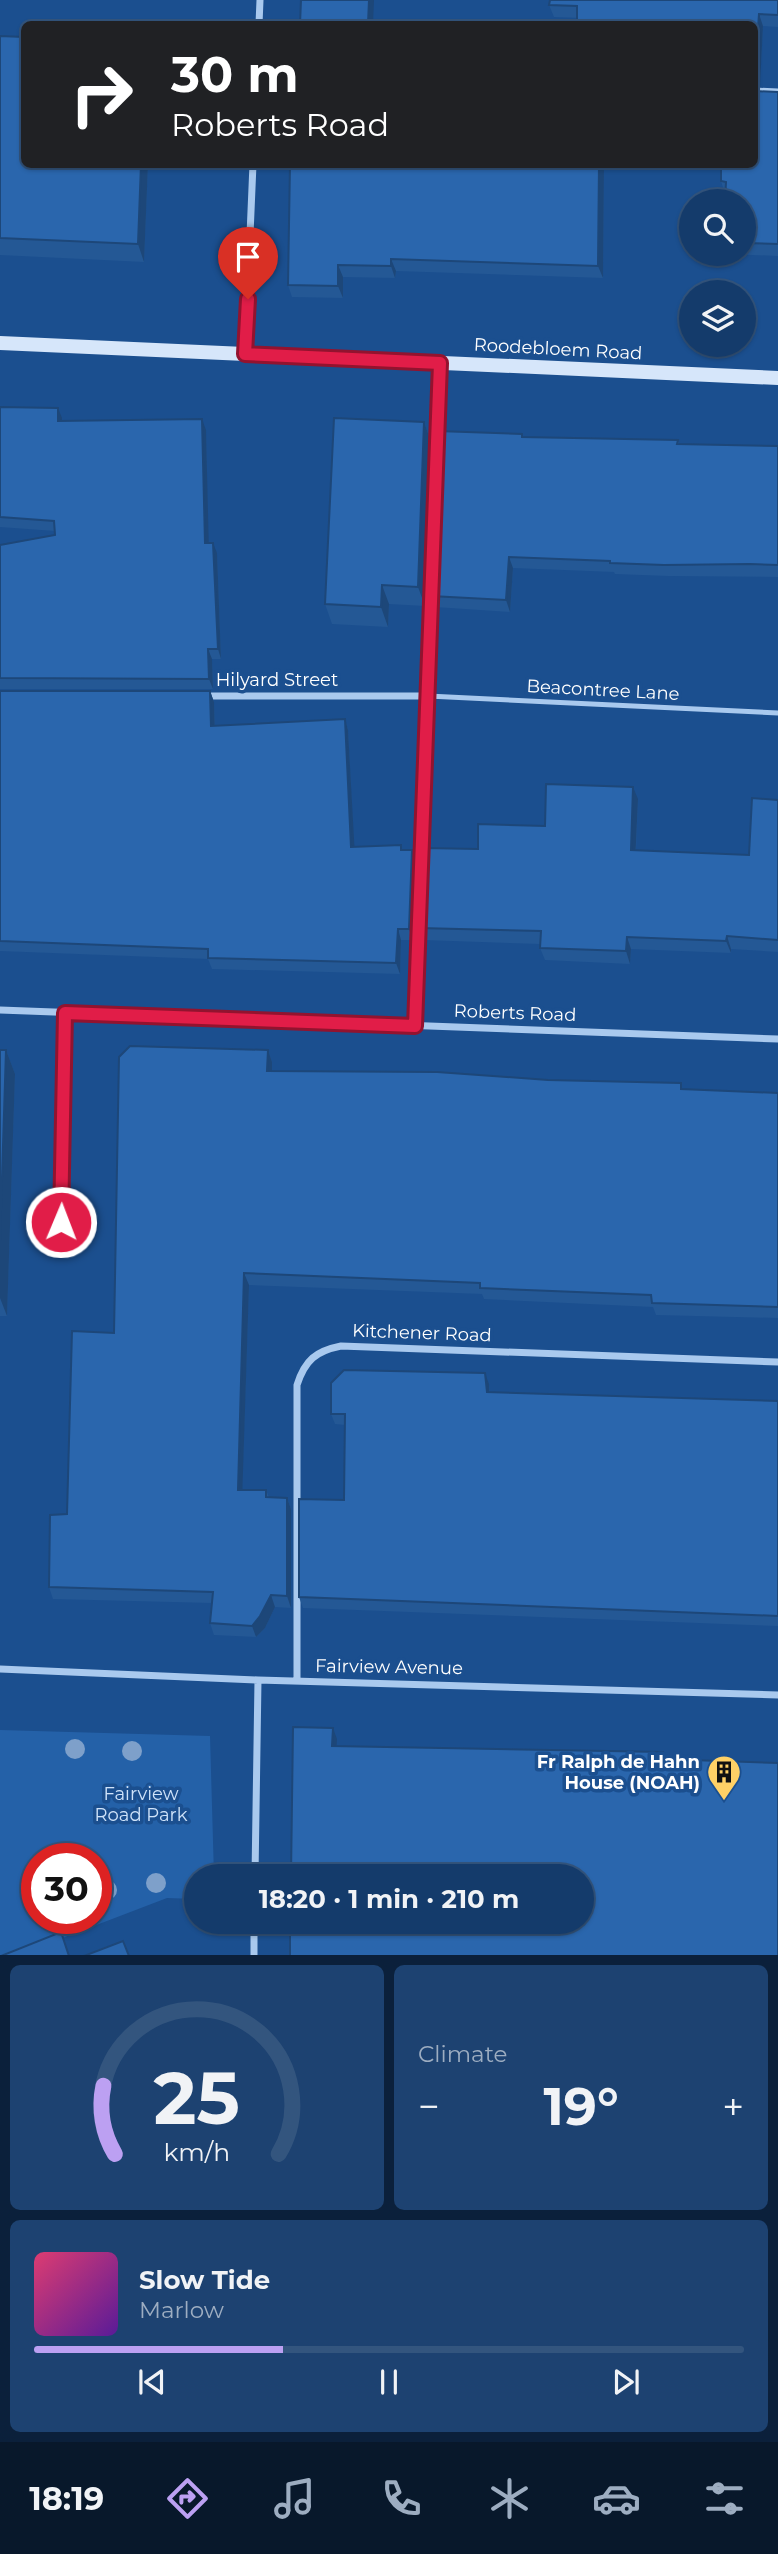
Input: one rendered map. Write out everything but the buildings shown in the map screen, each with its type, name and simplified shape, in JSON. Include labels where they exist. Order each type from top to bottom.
[{"type":"street","points":[[259,21],[260,0]]},
{"type":"street","points":[[245,354],[253,168]]},
{"type":"street","name":"Roodebloem Road","points":[[0,343],[778,378]]},
{"type":"street","name":"Hilyard Street","points":[[193,696],[428,696]]},
{"type":"street","name":"Roberts Road","points":[[0,1010],[778,1039]]},
{"type":"street","points":[[61,1222],[65,1013]]},
{"type":"street","name":"Kitchener Road","points":[[296,1681],[297,1385],[303,1367],[316,1355],[341,1346],[778,1362]]},
{"type":"street","name":"Fairview Avenue","points":[[0,1670],[778,1695]]},
{"type":"street","points":[[255,1864],[258,1680]]},
{"type":"street","points":[[254,1934],[254,1955]]},
{"type":"lane","points":[[758,90],[778,91]]},
{"type":"lane","points":[[421,861],[440,363]]},
{"type":"lane","name":"Beacontree Lane","points":[[428,696],[778,713]]},
{"type":"lane","points":[[415,1026],[419,916]]},
{"type":"green space","name":"Fairview Road Park","points":[[0,1730],[210,1736],[214,1864],[184,1864],[184,1899],[167,1898],[112,1919],[112,1843],[21,1843],[21,1934],[73,1934],[18,1955],[0,1955]]},
{"type":"place","name":"Fr Ralph de Hahn House (NOAH)","points":[[724,1802]]},
{"type":"route","points":[[61,1222],[65,1013],[415,1026],[440,363],[245,354],[248,299]]}]
